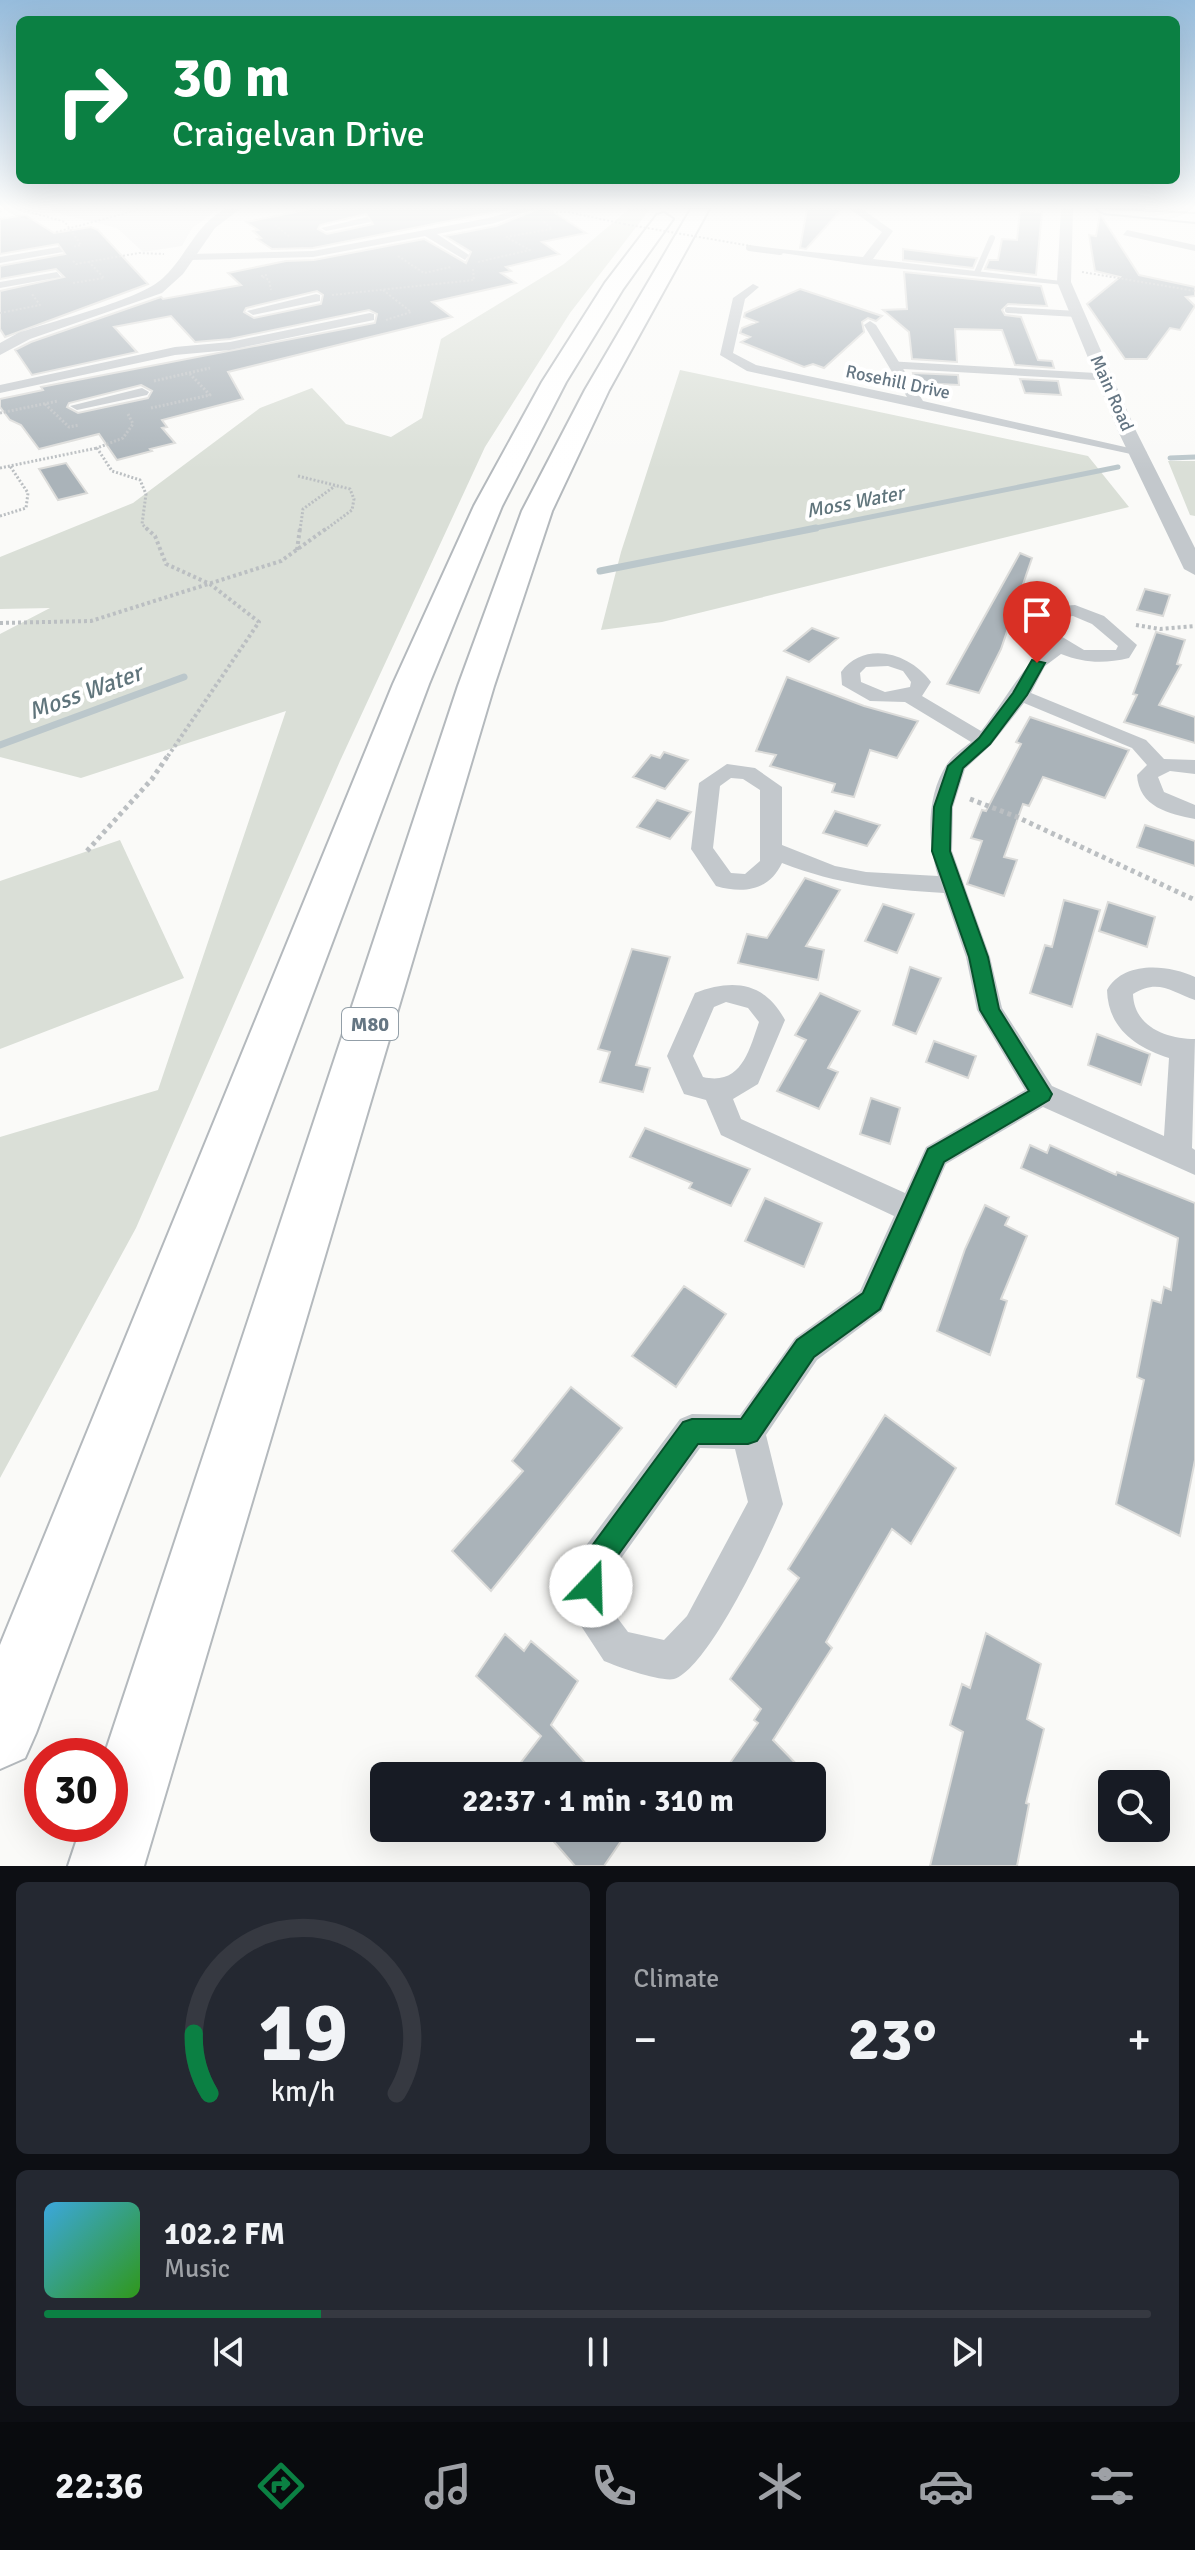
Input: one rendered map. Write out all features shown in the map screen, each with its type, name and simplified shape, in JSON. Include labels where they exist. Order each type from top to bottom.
[{"type":"highway","points":[[0,1733],[411,684],[488,506],[554,382],[608,296]]},
{"type":"highway","name":"M80","points":[[106,1866],[476,686],[537,511],[597,390],[650,296]]},
{"type":"street","points":[[0,350],[24,336],[145,296]]},
{"type":"street","name":"Rosehill Drive","points":[[741,296],[726,355],[752,368],[1140,452]]},
{"type":"street","name":"Main Road","points":[[1071,296],[1105,377],[1195,569]]},
{"type":"street","points":[[253,311],[316,298]]},
{"type":"street","points":[[272,307],[299,333]]},
{"type":"street","points":[[0,389],[99,367],[299,333],[370,317]]},
{"type":"street","points":[[870,325],[918,404]]},
{"type":"street","points":[[99,367],[123,396]]},
{"type":"street","points":[[77,406],[142,392]]},
{"type":"street","points":[[1075,610],[1108,627],[1128,645],[1122,654],[1099,660],[1074,654],[1040,631],[1041,622],[1053,613],[1075,610]]},
{"type":"street","points":[[1059,646],[1037,663],[1020,695],[984,741],[956,766],[942,807],[941,851],[978,957],[990,1010],[1042,1094],[1186,1160],[1189,1050],[1172,1049],[1129,1026],[1118,1007],[1120,990],[1132,979],[1158,975],[1195,990]]},
{"type":"street","points":[[1020,695],[1139,744],[1159,766]]},
{"type":"street","points":[[909,696],[984,741]]},
{"type":"street","points":[[1195,767],[1159,766],[1147,775],[1146,784],[1155,797],[1172,807],[1195,812]]},
{"type":"street","points":[[727,771],[748,773],[771,787],[772,850],[771,864],[750,883],[724,880],[702,849],[710,783],[727,771]]},
{"type":"street","points":[[772,850],[831,873],[866,880],[952,885]]},
{"type":"street","points":[[717,1094],[731,1127],[913,1211]]},
{"type":"street","points":[[748,1432],[692,1431],[595,1564],[588,1609],[617,1648],[671,1661],[700,1629],[766,1504],[748,1432],[806,1349],[871,1301],[936,1156],[1042,1094]]},
{"type":"lane","points":[[1008,310],[1077,314]]},
{"type":"lane","points":[[895,365],[1105,377]]},
{"type":"path","points":[[0,313],[40,305],[33,296]]},
{"type":"path","points":[[316,298],[326,296]]},
{"type":"path","points":[[0,468],[122,441],[133,424],[128,414]]},
{"type":"path","points":[[87,851],[152,779],[259,622],[210,584],[166,564],[155,536],[142,524],[146,494],[140,480],[112,471],[97,448]]},
{"type":"path","points":[[0,516],[26,508],[28,493],[10,466]]},
{"type":"path","points":[[0,623],[91,621],[281,561],[352,510],[354,499],[350,489],[298,476]]},
{"type":"path","points":[[297,550],[303,509],[335,485]]},
{"type":"path","points":[[1108,627],[1131,624],[1160,629],[1195,626]]},
{"type":"path","points":[[948,791],[1017,817],[1195,900]]},
{"type":"shaded area","points":[[511,296],[583,296],[485,447],[340,761],[136,1228],[0,1478],[0,1137],[158,1090],[286,711],[81,778],[0,757],[0,634],[50,608],[0,609],[0,557],[133,503],[260,408],[312,388],[346,424],[391,437],[422,418],[441,339]]},
{"type":"shaded area","points":[[680,370],[1088,456],[1129,507],[662,622],[601,630],[621,552]]},
{"type":"shaded area","points":[[1168,461],[1195,461],[1195,516],[1190,515]]},
{"type":"shaded area","points":[[120,840],[184,978],[0,1049],[0,881]]},
{"type":"building","points":[[0,296],[115,296],[5,337],[0,329]]},
{"type":"building","points":[[179,296],[296,296],[246,308],[244,312],[254,318],[321,304],[323,296],[458,296],[432,302],[452,317],[228,372],[243,399],[162,420],[167,427],[162,428],[175,443],[117,460],[99,434],[39,449],[21,425],[10,420],[0,407],[0,399],[43,390],[41,387],[375,323],[377,314],[369,310],[230,339],[195,342],[171,316],[114,327],[137,352],[32,375],[15,350],[161,297]],"holes":[[[141,385],[152,391],[148,398],[78,413],[67,407],[69,403]]]},
{"type":"building","points":[[784,296],[822,296],[882,316],[876,321],[868,318],[862,322],[864,332],[824,368],[813,364],[804,367],[741,342],[750,337],[740,333],[742,328],[757,322],[744,317],[745,313]]},
{"type":"building","points":[[906,296],[1044,296],[1047,306],[1008,304],[1002,310],[1005,315],[1021,317],[1038,360],[1052,361],[1054,368],[1015,365],[1002,330],[955,329],[957,362],[912,359],[909,332],[883,310],[907,309]]},
{"type":"building","points":[[1097,296],[1194,296],[1186,297],[1195,306],[1180,330],[1170,328],[1147,359],[1125,359],[1087,304]]},
{"type":"building","points":[[913,373],[958,375],[959,385],[916,383]]},
{"type":"building","points":[[1020,379],[1058,381],[1061,395],[1025,393]]},
{"type":"building","points":[[66,463],[87,493],[58,500],[39,469]]},
{"type":"building","points":[[1020,553],[1032,558],[1001,649],[979,693],[947,684]]},
{"type":"building","points":[[1145,589],[1170,595],[1163,616],[1137,610]]},
{"type":"building","points":[[812,628],[838,638],[809,662],[784,651]]},
{"type":"building","points":[[1156,632],[1185,640],[1177,664],[1181,665],[1159,705],[1195,717],[1195,743],[1124,722],[1137,695],[1133,694]]},
{"type":"building","points":[[787,677],[864,706],[918,721],[897,758],[870,750],[854,797],[832,792],[835,784],[770,766],[776,755],[756,751]]},
{"type":"building","points":[[1030,717],[1129,750],[1105,798],[1043,777],[1029,806],[1023,804],[1004,857],[1017,860],[1004,896],[967,884],[982,841],[971,838],[982,810],[986,811],[1021,744],[1016,742]]},
{"type":"building","points":[[664,752],[688,760],[665,789],[633,777],[651,755],[660,758]]},
{"type":"building","points":[[657,800],[691,812],[670,839],[637,827]]},
{"type":"building","points":[[835,811],[880,825],[867,846],[823,833]]},
{"type":"building","points":[[1145,825],[1195,841],[1195,866],[1137,847]]},
{"type":"building","points":[[805,878],[840,890],[806,946],[824,950],[818,980],[738,963],[747,934],[767,938]]},
{"type":"building","points":[[1064,900],[1100,910],[1072,1007],[1030,993],[1045,945],[1052,947]]},
{"type":"building","points":[[1108,902],[1155,917],[1147,947],[1099,931]]},
{"type":"building","points":[[883,904],[914,914],[897,953],[865,941]]},
{"type":"building","points":[[632,949],[670,957],[636,1065],[650,1068],[643,1092],[600,1082],[610,1052],[598,1049]]},
{"type":"building","points":[[910,967],[941,978],[916,1034],[893,1025]]},
{"type":"building","points":[[820,993],[860,1011],[828,1068],[838,1072],[819,1109],[777,1091],[806,1040],[795,1035]]},
{"type":"building","points":[[1097,1034],[1150,1054],[1141,1085],[1088,1065]]},
{"type":"building","points":[[934,1041],[976,1056],[968,1078],[926,1062]]},
{"type":"building","points":[[871,1098],[900,1108],[890,1144],[860,1134]]},
{"type":"building","points":[[645,1128],[750,1169],[731,1206],[689,1188],[692,1183],[630,1157]]},
{"type":"building","points":[[1030,1145],[1047,1153],[1050,1145],[1116,1175],[1117,1172],[1195,1203],[1195,1460],[1180,1536],[1116,1504],[1144,1380],[1137,1377],[1152,1300],[1161,1303],[1164,1287],[1171,1290],[1178,1238],[1021,1168]]},
{"type":"building","points":[[765,1198],[822,1223],[804,1267],[745,1241]]},
{"type":"building","points":[[985,1205],[1009,1217],[1005,1225],[1027,1236],[1001,1299],[1007,1301],[990,1355],[937,1331],[965,1249]]},
{"type":"building","points":[[684,1286],[726,1314],[676,1387],[632,1356]]},
{"type":"building","points":[[571,1387],[622,1428],[491,1591],[452,1551],[523,1471],[512,1461]]},
{"type":"building","points":[[885,1415],[956,1468],[911,1544],[892,1529],[826,1642],[832,1648],[773,1740],[794,1762],[731,1762],[758,1723],[754,1720],[761,1709],[730,1679],[799,1578],[788,1569]]},
{"type":"building","points":[[986,1633],[1041,1664],[1027,1719],[1044,1729],[1026,1803],[1029,1804],[1017,1866],[930,1866],[963,1732],[950,1725],[962,1684],[970,1688]]},
{"type":"building","points":[[505,1634],[524,1651],[531,1641],[578,1681],[551,1725],[584,1762],[521,1762],[541,1736],[476,1676]]},
{"type":"building","points":[[554,1842],[620,1842],[604,1866],[575,1866]]},
{"type":"waterway","name":"Moss Water","points":[[1170,458],[1195,457]]},
{"type":"waterway","name":"Moss Water","points":[[809,529],[1118,467]]},
{"type":"waterway","name":"Moss Water","points":[[809,529],[816,528]]},
{"type":"waterway","name":"Moss Water","points":[[600,571],[809,529]]},
{"type":"waterway","name":"Moss Water","points":[[0,745],[184,677]]},
{"type":"route","points":[[591,1586],[595,1564],[692,1431],[748,1432],[806,1349],[871,1301],[936,1156],[1042,1094],[990,1010],[978,957],[941,851],[942,807],[956,766],[984,741],[1020,695],[1037,663]]}]
